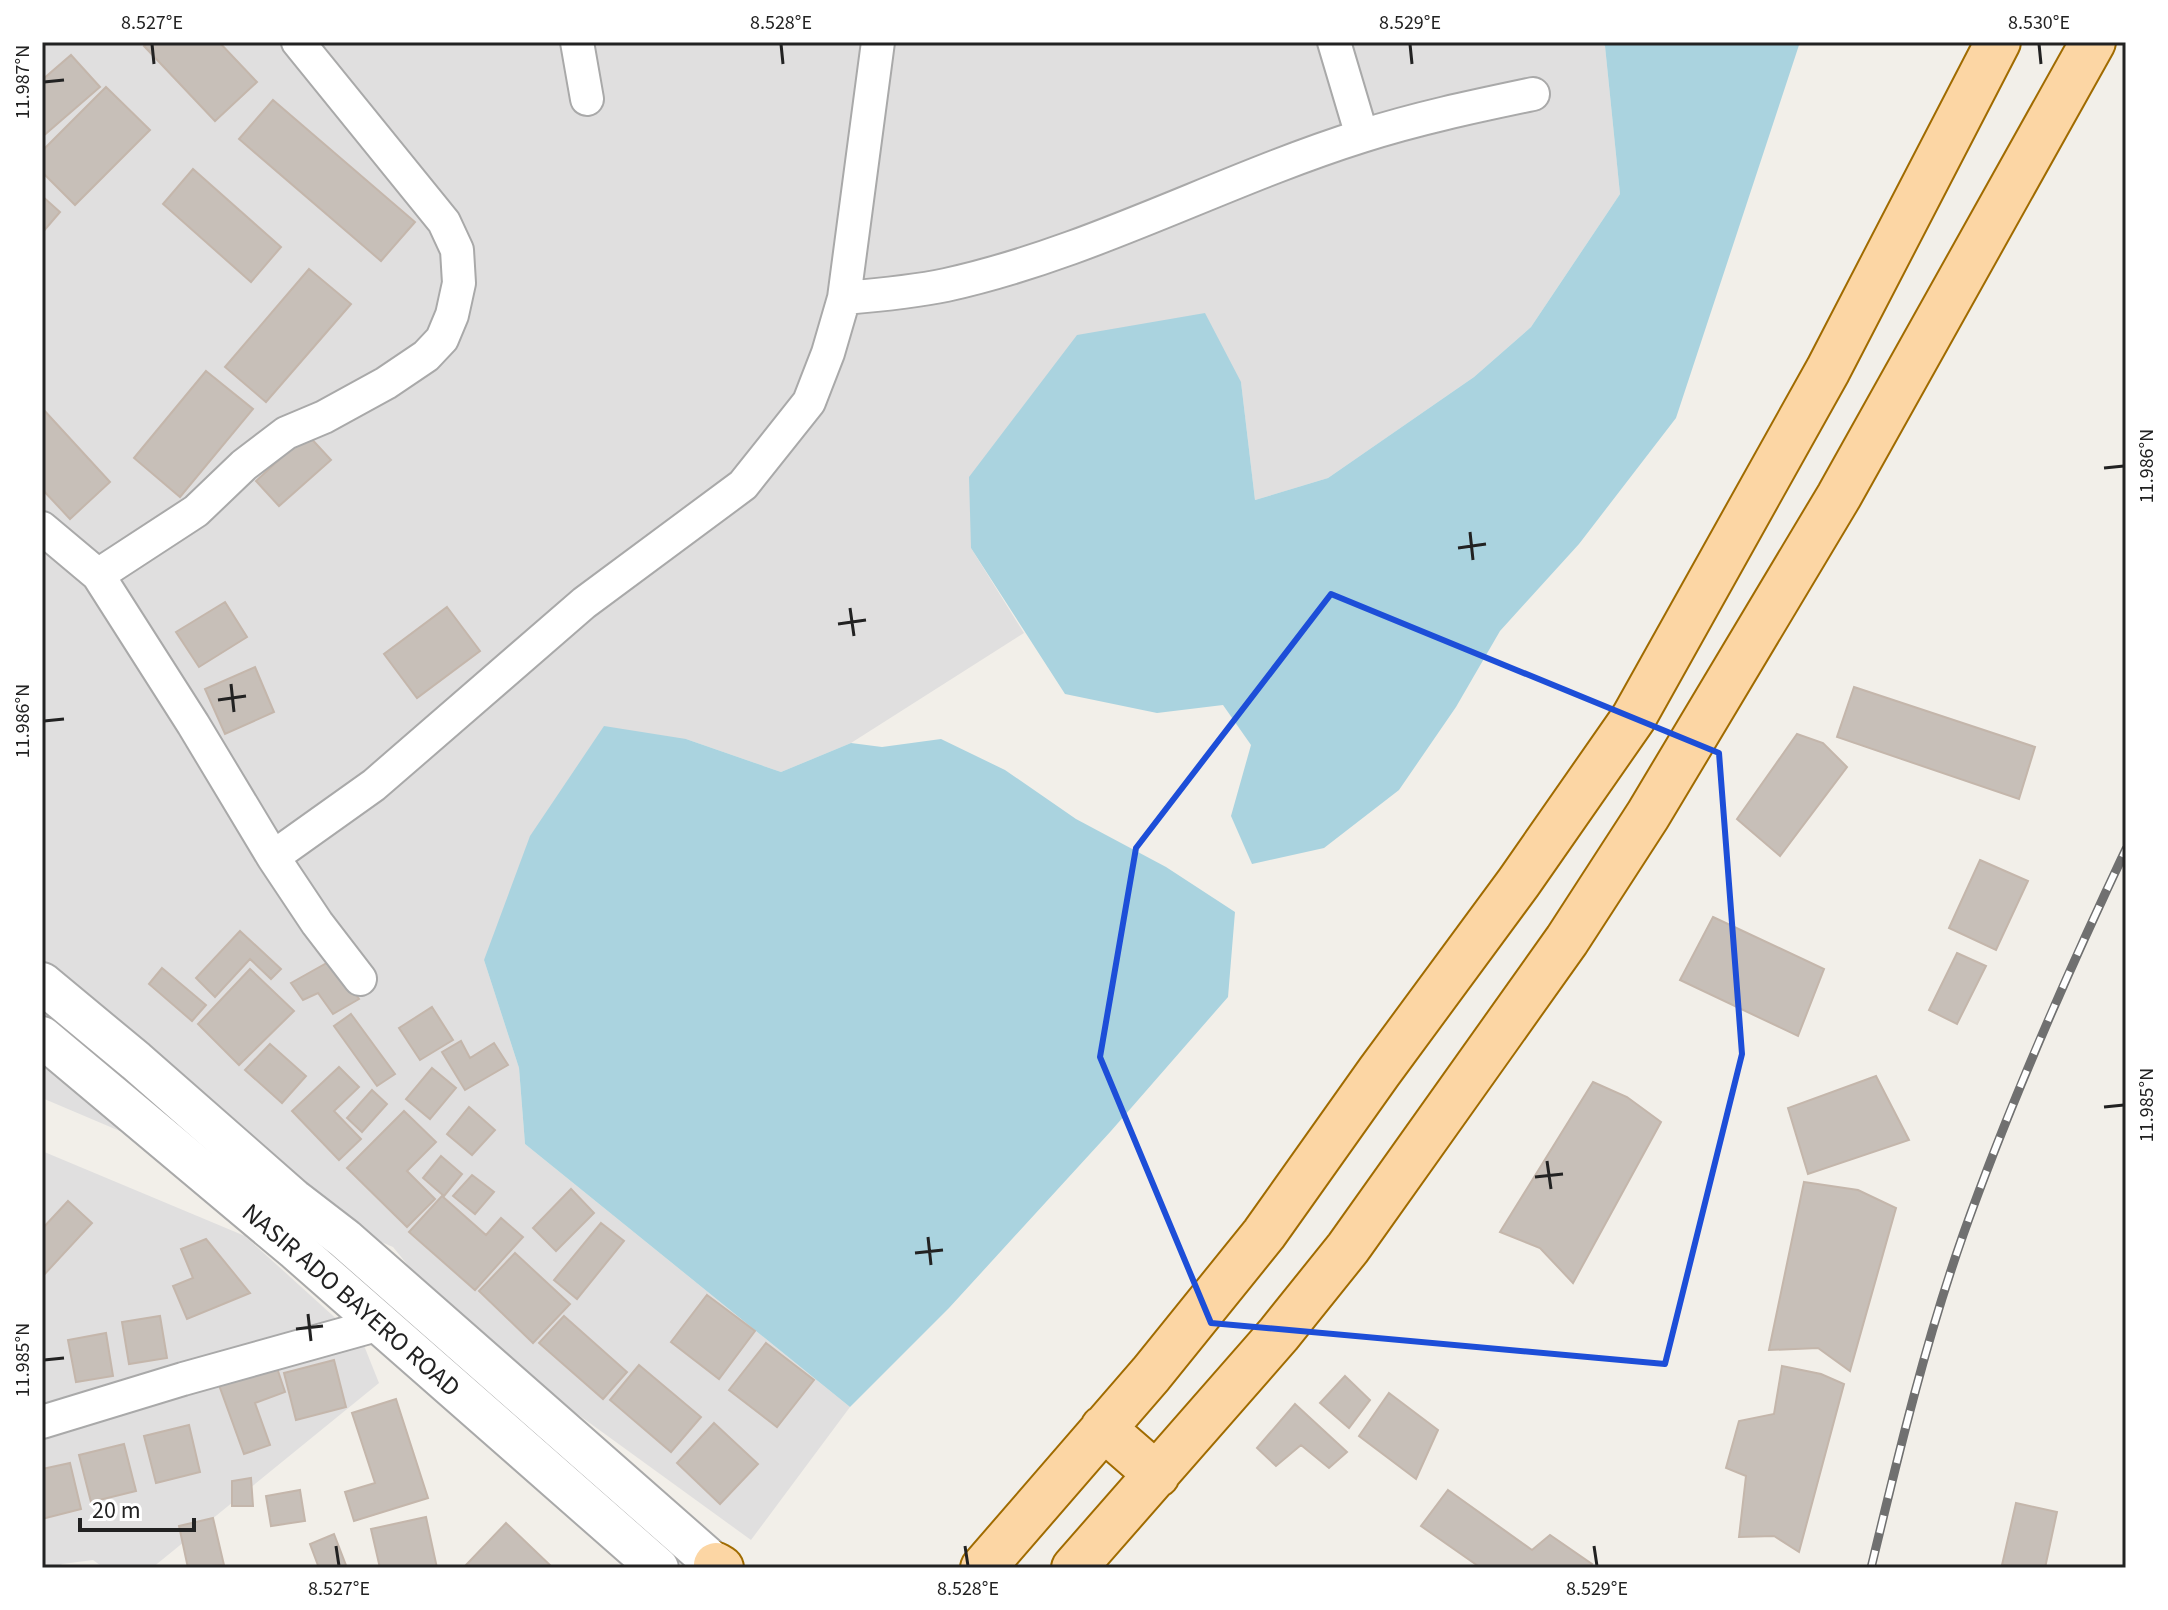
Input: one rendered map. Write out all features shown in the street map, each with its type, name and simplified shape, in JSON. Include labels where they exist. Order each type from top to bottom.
[{"type":"main road","points":[[983,1568],[1264,1234],[1519,882],[1634,717],[1828,370],[1998,42]]},
{"type":"main road","points":[[1074,1568],[1279,1334],[1348,1248],[1567,940],[1648,815],[1839,496],[2093,42]]},
{"type":"main road","points":[[1646,692],[1703,722]]},
{"type":"main road","points":[[1103,1428],[1157,1475]]},
{"type":"street","points":[[98,575],[196,511],[244,465],[286,433],[374,390],[426,356],[442,339],[452,315],[459,283],[457,250],[444,222],[298,42]]},
{"type":"street","points":[[577,42],[587,99]]},
{"type":"street","points":[[273,857],[374,785],[584,603],[743,485],[809,402],[844,298],[878,42]]},
{"type":"street","points":[[1334,42],[1362,136]]},
{"type":"street","points":[[844,298],[902,293],[1001,271],[1092,240],[1362,136],[1439,114],[1533,94]]},
{"type":"street","points":[[42,528],[98,575],[273,857],[317,923],[360,979]]},
{"type":"street","points":[[42,983],[293,1199],[345,1239],[719,1567]]},
{"type":"street","name":"NASIR ADO BAYERO ROAD","points":[[42,1037],[296,1250],[658,1568]]},
{"type":"street","points":[[42,1422],[380,1324]]},
{"type":"highlighted area","points":[[1331,594],[1719,753],[1742,1054],[1665,1364],[1211,1323],[1100,1057],[1136,848]]},
{"type":"shaded area","points":[[42,42],[1601,42],[1605,46],[1620,194],[1531,327],[1474,377],[1328,478],[1255,500],[1241,382],[971,548],[1024,633],[851,743],[781,772],[686,739],[484,960],[519,1068],[525,1144],[850,1407],[751,1540],[460,1329],[393,1247],[42,1098]]},
{"type":"shaded area","points":[[42,1151],[245,1236],[363,1343],[379,1383],[152,1568],[104,1568],[93,1560],[62,1564],[58,1568],[42,1568]]},
{"type":"water","points":[[1601,42],[1800,42],[1676,418],[1579,544],[1500,631],[1456,707],[1399,790],[1324,848],[1252,864],[1231,816],[1251,745],[1223,705],[1157,713],[1065,694],[971,548],[969,477],[1077,335],[1205,313],[1241,382],[1255,500],[1328,478],[1474,377],[1531,327],[1620,194],[1605,46]]},
{"type":"water","points":[[604,726],[686,739],[781,772],[851,743],[882,747],[941,739],[1005,770],[1076,819],[1166,867],[1235,912],[1228,997],[949,1308],[850,1407],[525,1144],[519,1068],[484,960],[530,836]]},
{"type":"building","points":[[149,42],[219,42],[257,82],[215,121],[144,46]]},
{"type":"building","points":[[71,55],[100,87],[42,137],[42,80]]},
{"type":"building","points":[[106,87],[150,130],[75,205],[42,172],[42,151]]},
{"type":"building","points":[[273,100],[415,222],[381,261],[239,139]]},
{"type":"building","points":[[193,169],[281,247],[251,282],[163,204]]},
{"type":"building","points":[[42,196],[60,212],[42,233]]},
{"type":"building","points":[[309,269],[351,304],[266,402],[225,367]]},
{"type":"building","points":[[206,371],[253,409],[180,497],[134,458]]},
{"type":"building","points":[[42,408],[110,482],[70,519],[42,489]]},
{"type":"building","points":[[307,434],[331,460],[279,506],[256,481]]},
{"type":"building","points":[[225,602],[247,637],[199,667],[176,632]]},
{"type":"building","points":[[447,607],[480,651],[417,698],[384,654]]},
{"type":"building","points":[[255,667],[274,712],[225,734],[205,689]]},
{"type":"building","points":[[1854,687],[2035,747],[2019,799],[1837,737]]},
{"type":"building","points":[[1797,734],[1823,743],[1847,767],[1780,856],[1737,819]]},
{"type":"building","points":[[1980,860],[2028,881],[1996,950],[1949,928]]},
{"type":"building","points":[[1713,917],[1824,969],[1798,1036],[1680,980]]},
{"type":"building","points":[[240,931],[281,969],[271,979],[250,959],[215,997],[196,978]]},
{"type":"building","points":[[1957,953],[1986,966],[1957,1024],[1929,1010]]},
{"type":"building","points":[[332,960],[359,999],[333,1014],[318,993],[303,1000],[291,983]]},
{"type":"building","points":[[162,968],[206,1005],[192,1021],[149,984]]},
{"type":"building","points":[[250,969],[294,1011],[239,1065],[198,1024]]},
{"type":"building","points":[[432,1007],[453,1040],[420,1060],[399,1028]]},
{"type":"building","points":[[351,1014],[395,1074],[377,1086],[334,1026]]},
{"type":"building","points":[[461,1041],[470,1058],[494,1043],[508,1065],[465,1090],[442,1052]]},
{"type":"building","points":[[270,1044],[306,1076],[282,1103],[245,1070]]},
{"type":"building","points":[[339,1067],[359,1087],[334,1111],[361,1139],[339,1160],[292,1111]]},
{"type":"building","points":[[432,1068],[456,1088],[430,1119],[406,1099]]},
{"type":"building","points":[[1876,1076],[1909,1140],[1808,1174],[1788,1108]]},
{"type":"building","points":[[1593,1082],[1627,1097],[1661,1122],[1573,1283],[1540,1248],[1500,1232]]},
{"type":"building","points":[[372,1090],[387,1104],[362,1132],[347,1118]]},
{"type":"building","points":[[469,1107],[495,1130],[472,1155],[447,1134]]},
{"type":"building","points":[[404,1111],[436,1142],[407,1171],[435,1199],[407,1227],[347,1168]]},
{"type":"building","points":[[441,1156],[462,1174],[444,1196],[423,1178]]},
{"type":"building","points":[[472,1175],[494,1192],[475,1214],[453,1196]]},
{"type":"building","points":[[1804,1182],[1858,1190],[1896,1208],[1850,1371],[1818,1348],[1769,1350]]},
{"type":"building","points":[[571,1189],[594,1213],[556,1251],[533,1228]]},
{"type":"building","points":[[442,1196],[486,1235],[501,1218],[523,1237],[475,1290],[409,1232]]},
{"type":"building","points":[[68,1201],[92,1223],[42,1277],[42,1229]]},
{"type":"building","points":[[601,1223],[624,1241],[577,1299],[554,1280]]},
{"type":"building","points":[[206,1239],[250,1293],[187,1319],[173,1286],[193,1278],[181,1249]]},
{"type":"building","points":[[515,1253],[570,1304],[533,1343],[479,1291]]},
{"type":"building","points":[[707,1295],[755,1331],[719,1379],[671,1342]]},
{"type":"building","points":[[160,1316],[167,1358],[129,1364],[122,1322]]},
{"type":"building","points":[[564,1316],[627,1372],[603,1399],[539,1343]]},
{"type":"building","points":[[106,1333],[113,1376],[76,1382],[68,1340]]},
{"type":"building","points":[[766,1343],[814,1380],[777,1427],[729,1390]]},
{"type":"building","points":[[334,1360],[346,1407],[296,1420],[284,1373]]},
{"type":"building","points":[[276,1365],[285,1392],[255,1403],[270,1445],[244,1454],[219,1385]]},
{"type":"building","points":[[639,1365],[701,1417],[671,1452],[610,1400]]},
{"type":"building","points":[[1782,1366],[1821,1374],[1844,1384],[1799,1552],[1774,1536],[1739,1537],[1746,1476],[1726,1468],[1739,1421],[1774,1414]]},
{"type":"building","points":[[1345,1376],[1370,1400],[1349,1428],[1320,1403]]},
{"type":"building","points":[[1389,1393],[1438,1430],[1416,1479],[1359,1436]]},
{"type":"building","points":[[396,1399],[428,1498],[354,1521],[345,1492],[375,1483],[352,1413]]},
{"type":"building","points":[[1295,1404],[1347,1452],[1329,1468],[1301,1445],[1276,1466],[1257,1448]]},
{"type":"building","points":[[714,1423],[758,1464],[720,1504],[677,1463]]},
{"type":"building","points":[[189,1425],[200,1472],[156,1483],[144,1436]]},
{"type":"building","points":[[124,1444],[136,1491],[91,1502],[79,1455]]},
{"type":"building","points":[[70,1463],[81,1509],[42,1519],[42,1469]]},
{"type":"building","points":[[251,1478],[253,1506],[232,1506],[232,1481]]},
{"type":"building","points":[[300,1490],[305,1521],[271,1526],[266,1496]]},
{"type":"building","points":[[1448,1490],[1532,1550],[1550,1535],[1592,1564],[1589,1568],[1481,1568],[1421,1526]]},
{"type":"building","points":[[2016,1503],[2057,1512],[2045,1568],[2002,1565]]},
{"type":"building","points":[[426,1517],[437,1568],[380,1568],[371,1529]]},
{"type":"building","points":[[213,1518],[224,1565],[188,1568],[179,1526]]},
{"type":"building","points":[[506,1523],[553,1568],[469,1568],[466,1565]]},
{"type":"building","points":[[334,1534],[347,1568],[319,1568],[310,1544]]},
{"type":"railway","points":[[1871,1568],[1924,1358],[1963,1235],[2040,1040],[2126,849]]}]
